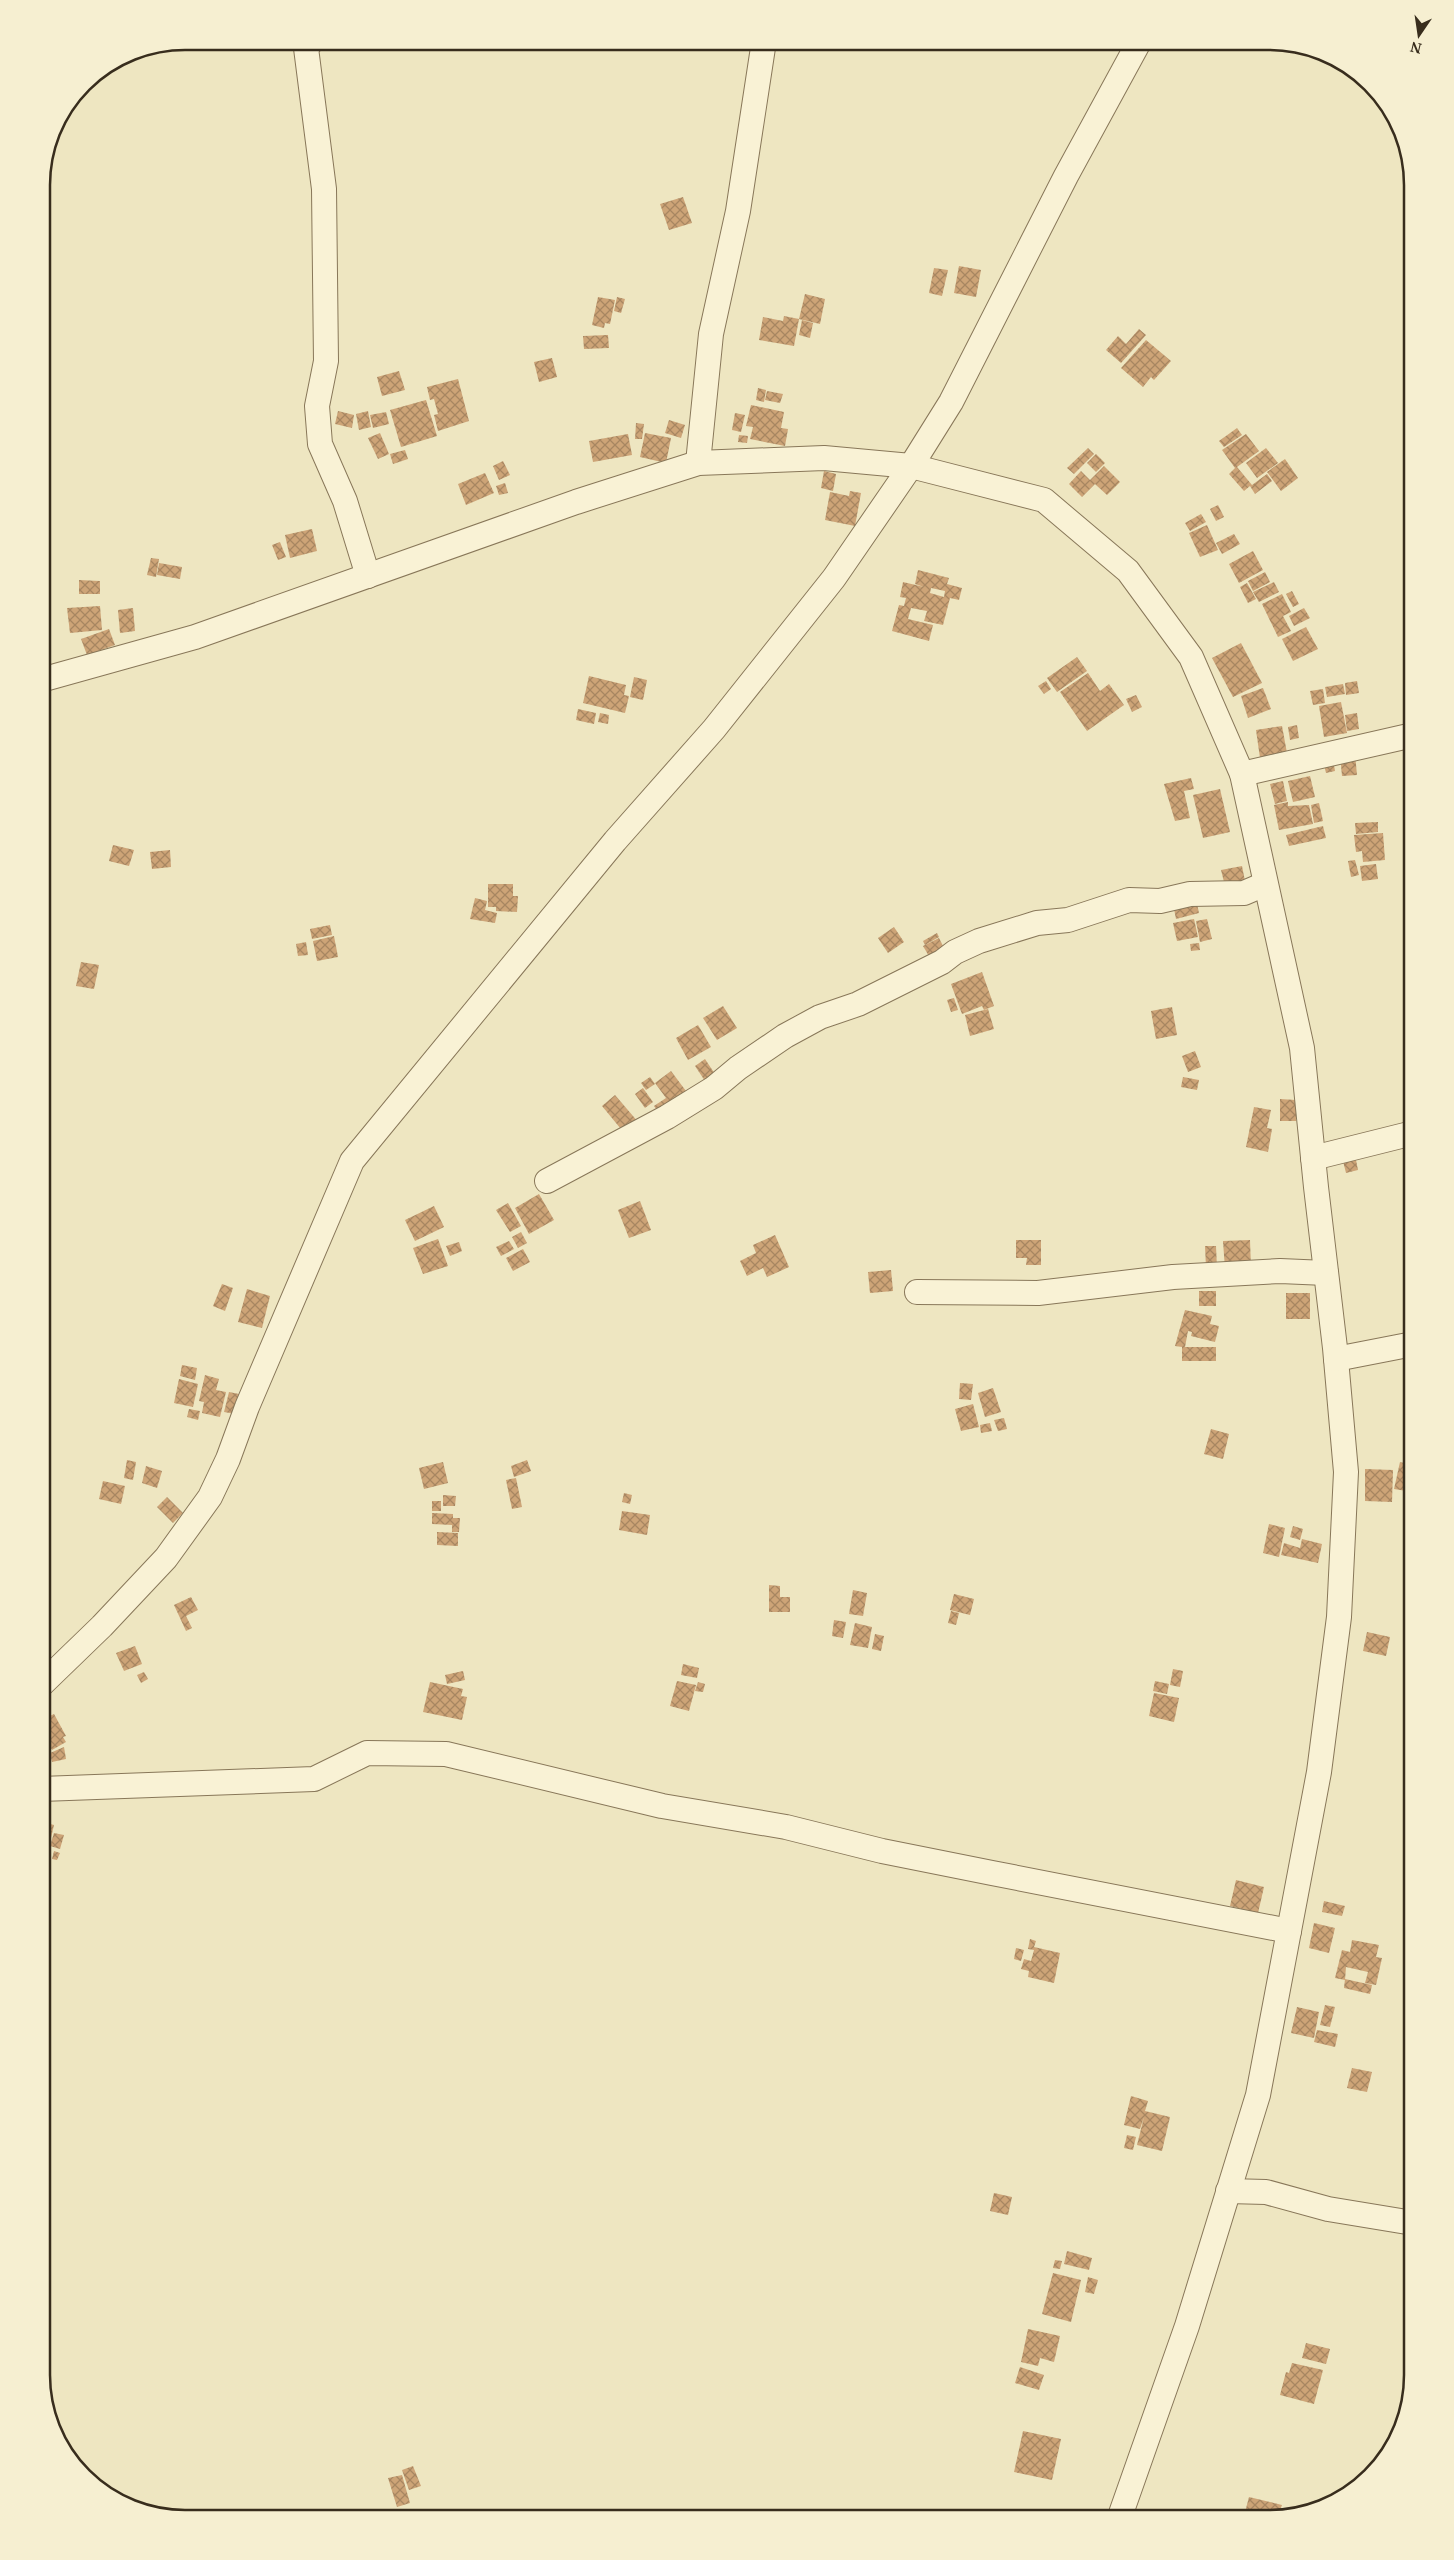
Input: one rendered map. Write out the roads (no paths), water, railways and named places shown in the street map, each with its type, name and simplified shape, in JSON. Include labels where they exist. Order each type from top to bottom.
[{"type":"street","points":[[306,50],[324,189],[326,361],[318,406],[320,444],[345,501],[368,576]]},
{"type":"street","points":[[698,463],[711,334],[738,211],[763,50]]},
{"type":"street","points":[[50,1676],[102,1626],[166,1558],[210,1497],[228,1459],[247,1407],[352,1161],[615,841],[714,729],[834,578],[911,466],[951,402],[1062,185],[1135,50]]},
{"type":"street","points":[[50,678],[195,637],[576,502],[698,463],[824,458],[911,466],[1044,500],[1128,571],[1191,657],[1242,774],[1302,1048],[1336,1359],[1346,1472],[1339,1617],[1319,1772],[1258,2095],[1187,2326],[1122,2510]]},
{"type":"street","points":[[1242,774],[1404,737]]},
{"type":"street","points":[[547,1181],[667,1117],[714,1088],[738,1068],[785,1036],[820,1017],[858,1004],[942,962],[955,952],[979,941],[1037,923],[1068,920],[1129,900],[1160,901],[1190,894],[1244,892],[1265,884]]},
{"type":"street","points":[[1313,1158],[1404,1135]]},
{"type":"street","points":[[917,1292],[1038,1293],[1174,1277],[1280,1271],[1326,1273]]},
{"type":"street","points":[[1336,1359],[1404,1346]]},
{"type":"street","points":[[50,1789],[314,1779],[367,1753],[446,1754],[662,1806],[786,1827],[992,1873],[1289,1930]]},
{"type":"street","points":[[1228,2191],[1266,2192],[1328,2209],[1404,2222]]}]
